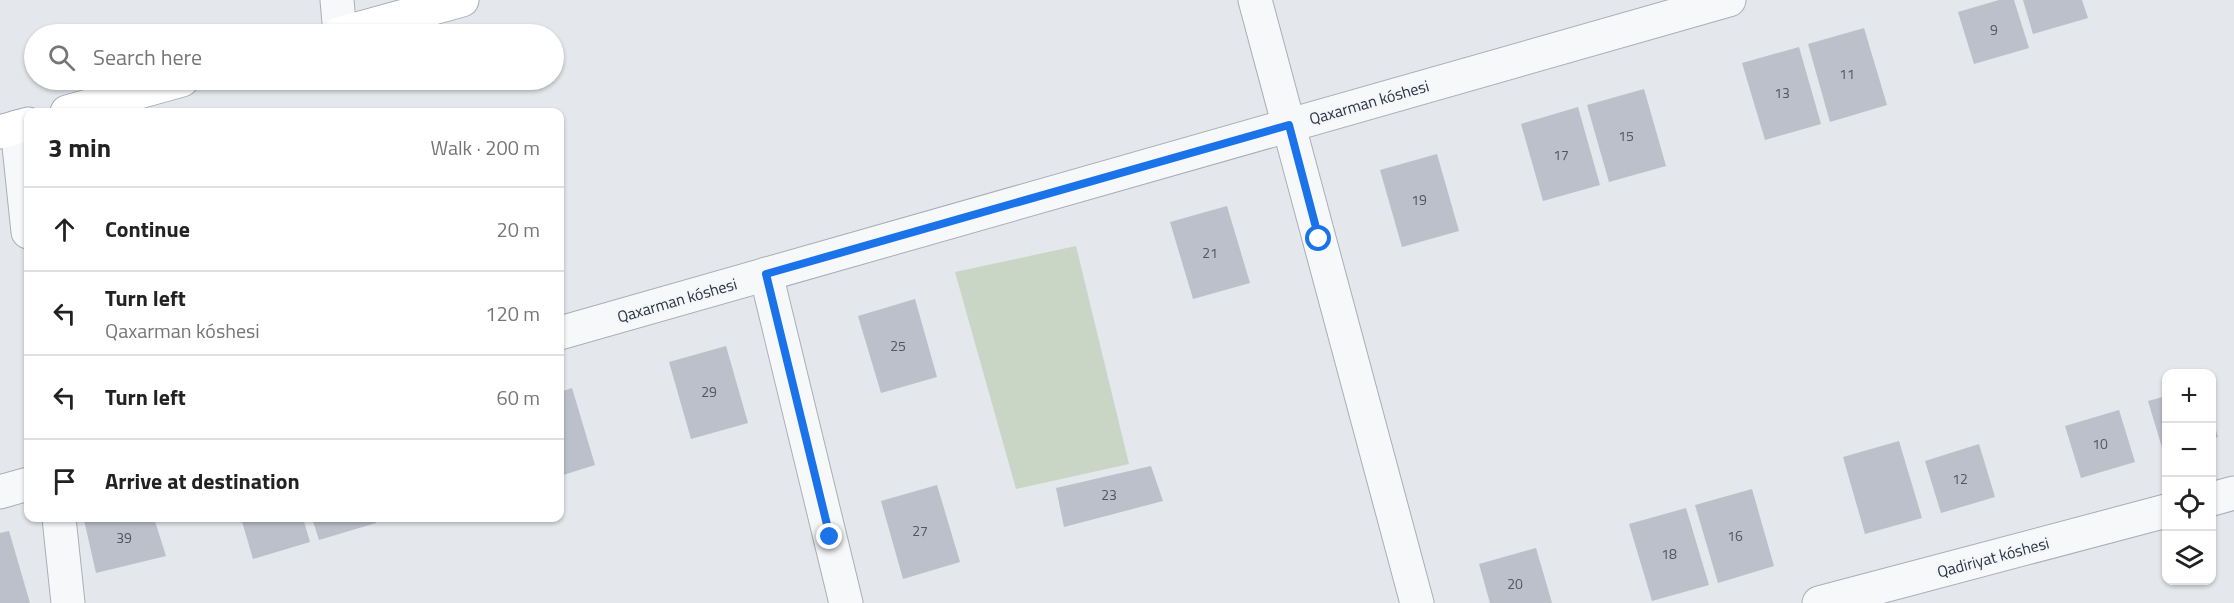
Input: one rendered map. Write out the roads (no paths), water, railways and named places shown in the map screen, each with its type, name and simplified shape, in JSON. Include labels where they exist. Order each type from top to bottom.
[{"type":"main road","points":[[376,24],[462,0]]},
{"type":"main road","points":[[81,108],[146,90]]},
{"type":"street","points":[[337,0],[339,24]]},
{"type":"street","points":[[1255,0],[1417,603]]},
{"type":"street","name":"Qaxarman kóshesi","points":[[564,332],[1729,0]]},
{"type":"street","points":[[15,127],[24,200]]},
{"type":"street","points":[[766,274],[846,603]]},
{"type":"street","points":[[0,492],[24,485]]},
{"type":"street","points":[[2216,498],[2234,494]]},
{"type":"street","name":"Qadiriyat kóshesi","points":[[1819,603],[2162,512]]},
{"type":"street","points":[[59,522],[68,603]]}]
